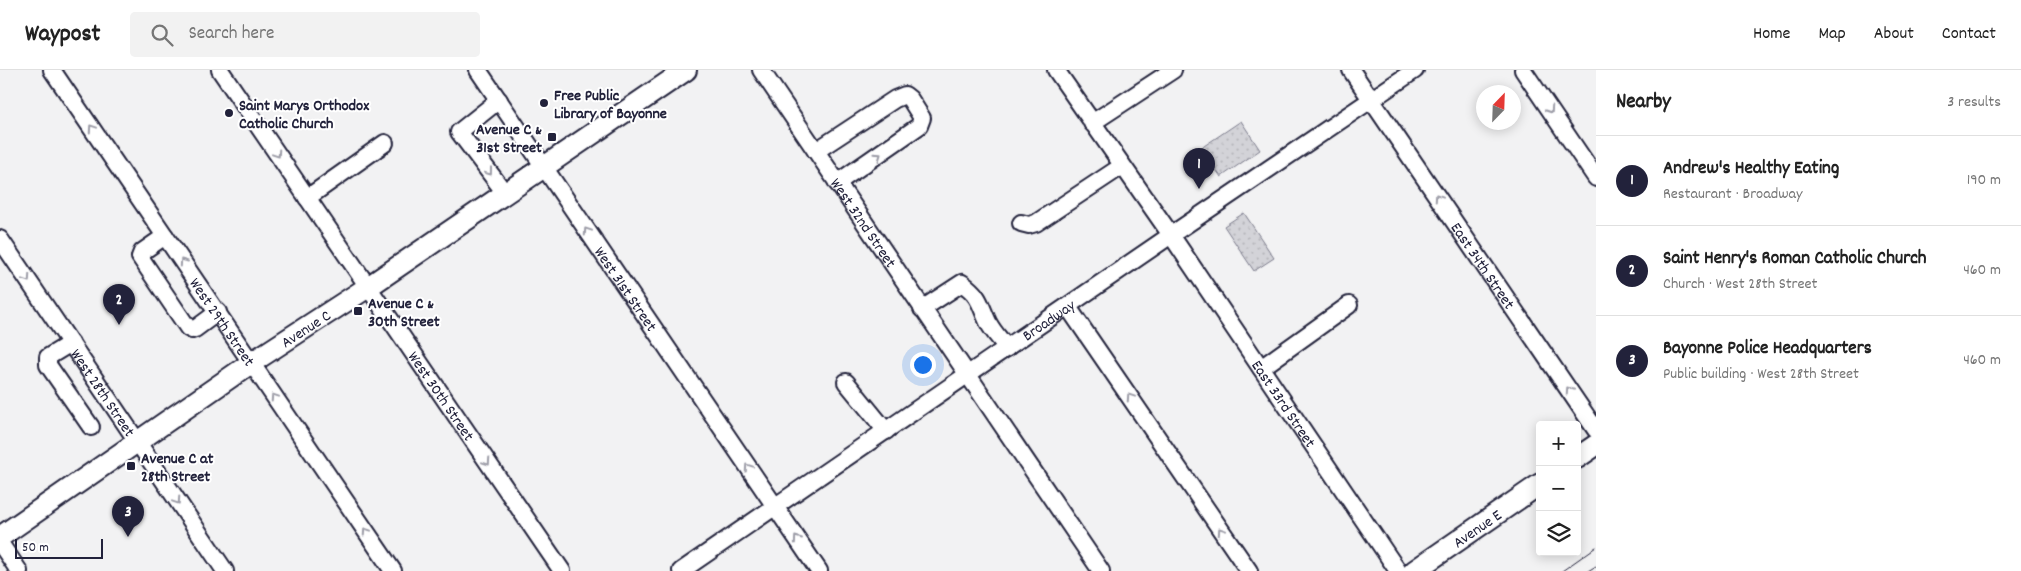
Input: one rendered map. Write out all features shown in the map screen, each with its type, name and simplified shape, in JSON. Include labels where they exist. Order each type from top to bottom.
[{"type":"main road","name":"Avenue C","points":[[0,537],[251,363],[368,287],[686,70]]},
{"type":"main road","points":[[1581,455],[1596,445]]},
{"type":"main road","name":"Avenue E","points":[[1414,571],[1536,487]]},
{"type":"street","name":"West 29th Street","points":[[52,70],[393,571]]},
{"type":"street","name":"West 30th Street","points":[[220,70],[562,571]]},
{"type":"street","name":"West 31st Street","points":[[478,70],[819,571]]},
{"type":"street","name":"West 32nd Street","points":[[761,70],[967,375],[1095,569]]},
{"type":"street","name":"East 33rd Street","points":[[1056,70],[1171,235],[1398,571]]},
{"type":"street","points":[[1092,124],[1172,70]]},
{"type":"street","name":"East 34th Street","points":[[1351,70],[1596,430]]},
{"type":"street","points":[[1523,70],[1596,178]]},
{"type":"street","name":"Broadway","points":[[681,571],[1410,71]]},
{"type":"street","points":[[816,151],[896,99],[905,96],[914,106],[922,118],[919,126],[837,182]]},
{"type":"street","points":[[498,100],[459,132],[505,193]]},
{"type":"street","points":[[307,198],[386,143]]},
{"type":"street","points":[[1021,223],[1028,225],[1036,223],[1122,166]]},
{"type":"street","points":[[165,236],[142,252],[140,257],[188,328],[192,330],[218,312]]},
{"type":"street","name":"West 28th Street","points":[[0,239],[225,571]]},
{"type":"street","points":[[922,309],[962,283],[974,292],[982,305],[990,326],[1007,348]]},
{"type":"street","points":[[1261,368],[1349,306]]},
{"type":"street","points":[[1068,307],[1249,571]]},
{"type":"street","points":[[71,343],[48,357],[48,365],[90,427]]},
{"type":"street","points":[[846,382],[886,431]]},
{"type":"street","points":[[0,543],[19,571]]},
{"type":"shaded area","points":[[1241,121],[1260,150],[1221,177],[1201,148]]},
{"type":"shaded area","points":[[1244,213],[1274,258],[1254,271],[1224,226]]},
{"type":"tram line","points":[[1562,571],[1596,547]]},
{"type":"tram line","points":[[1588,571],[1596,566]]},
{"type":"place","name":"Free Public Library of Bayonne","points":[[544,103]]},
{"type":"place","name":"Saint Marys Orthodox Catholic Church","points":[[229,113]]},
{"type":"place","name":"Avenue C & 31st Street","points":[[552,137]]},
{"type":"place","name":"Andrew's Healthy Eating","points":[[1199,189]]},
{"type":"place","name":"Avenue C & 30th Street","points":[[358,311]]},
{"type":"place","name":"Saint Henry's Roman Catholic Church","points":[[119,325]]},
{"type":"place","name":"Avenue C at 28th Street","points":[[131,466]]},
{"type":"place","name":"Bayonne Police Headquarters","points":[[128,537]]}]
